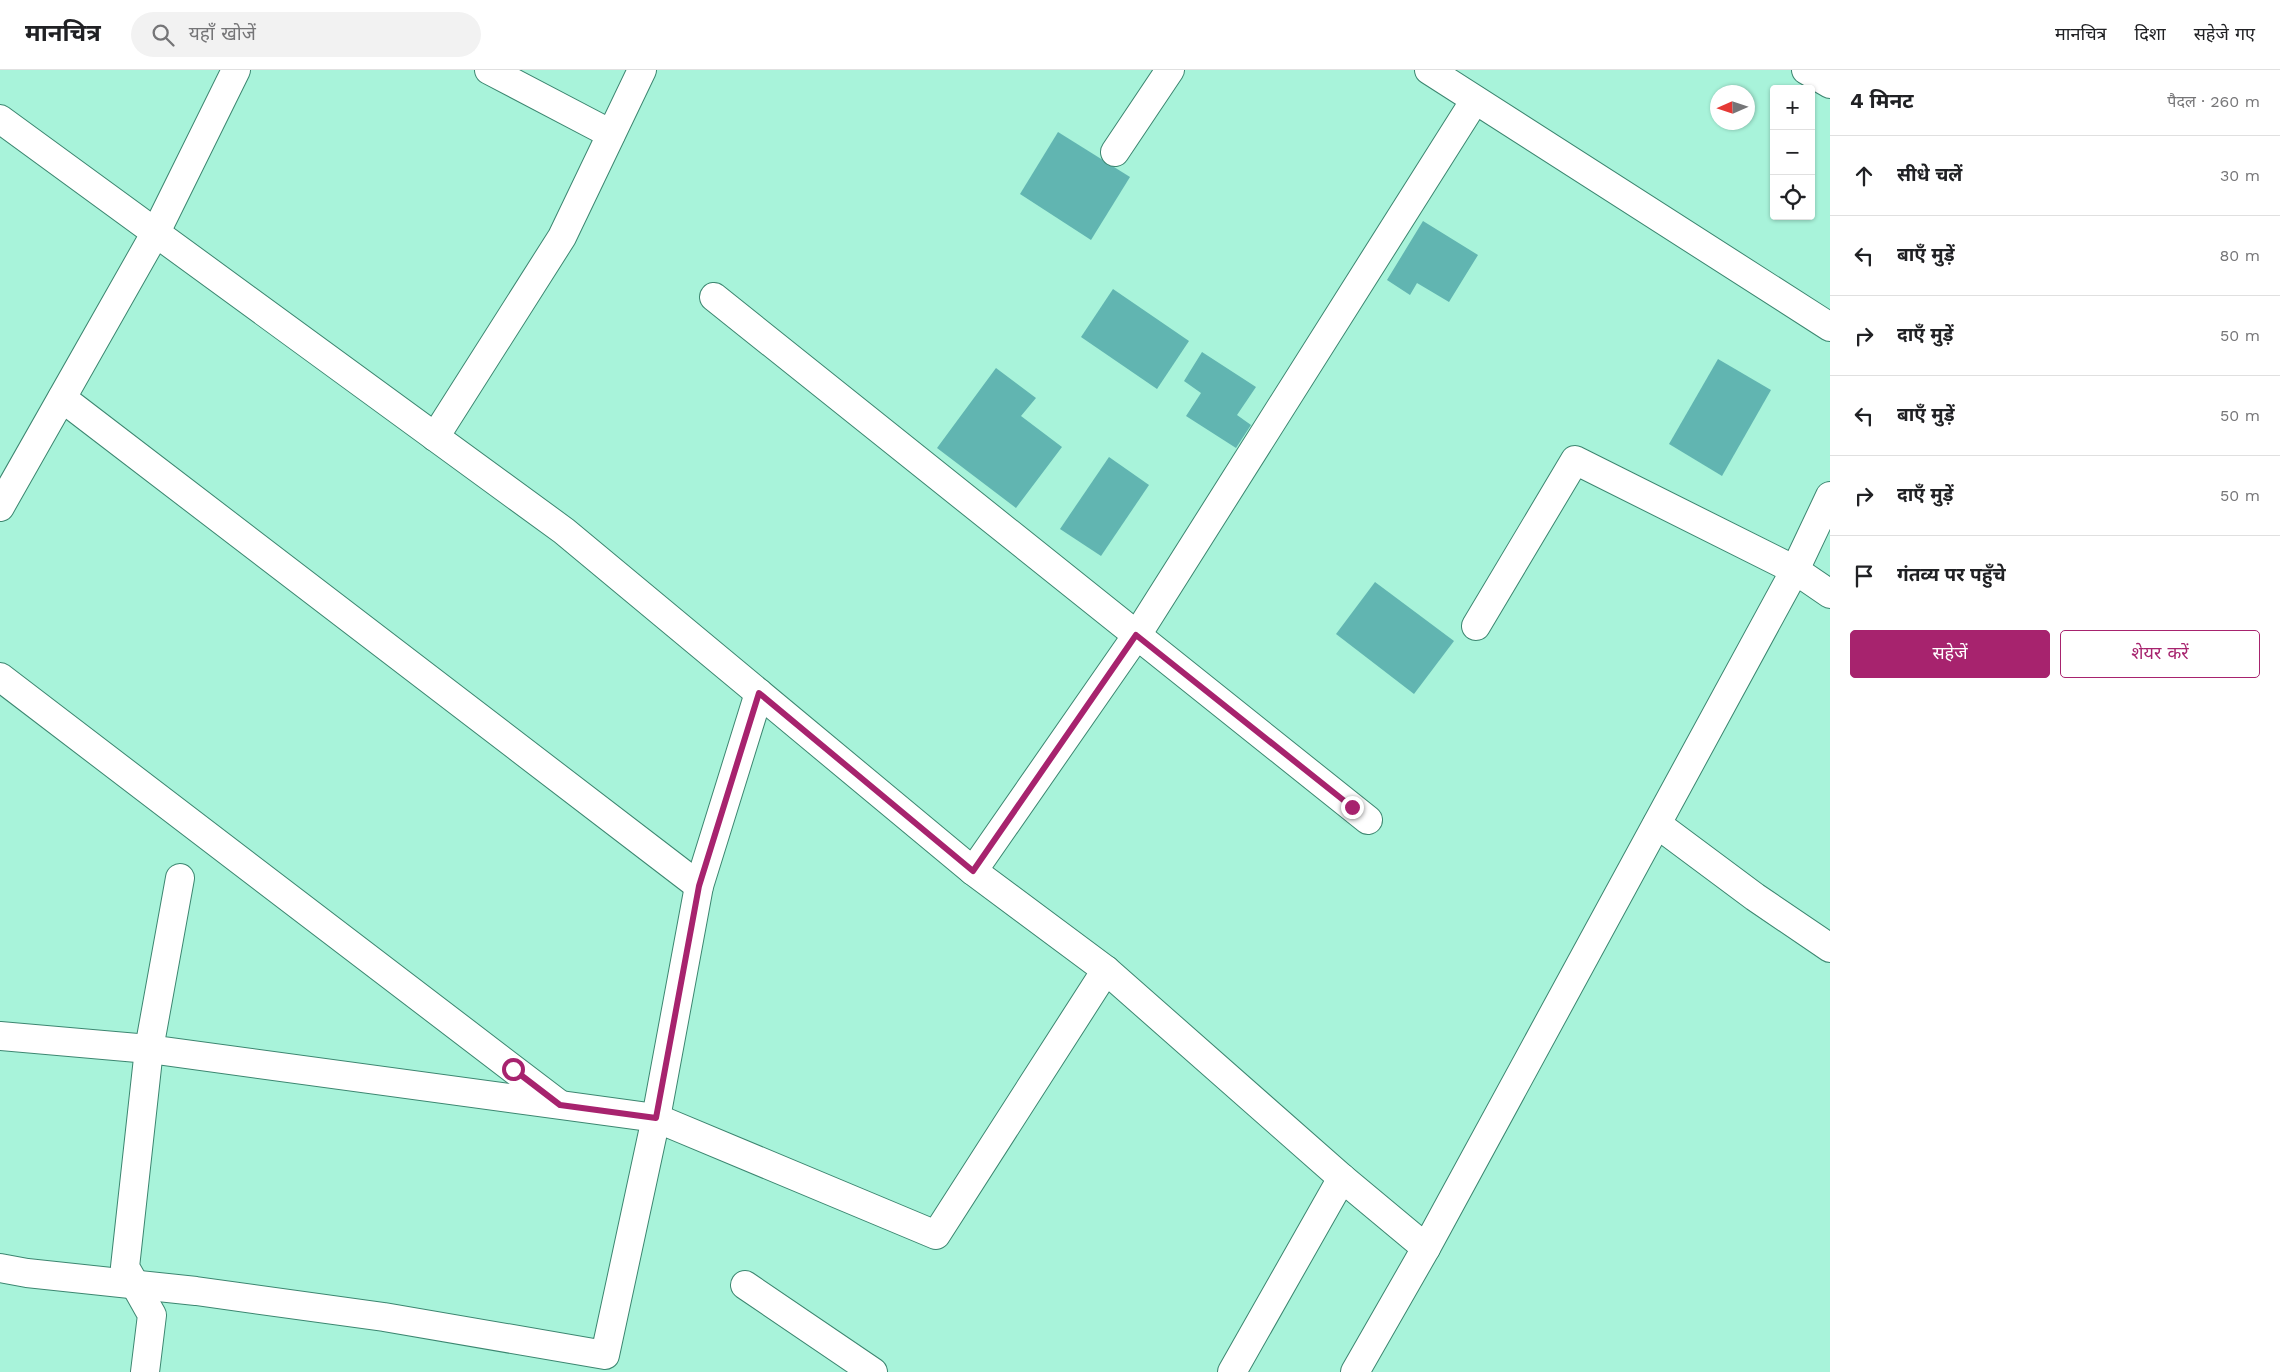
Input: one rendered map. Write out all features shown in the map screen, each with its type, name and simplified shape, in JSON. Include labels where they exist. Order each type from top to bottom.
[{"type":"street","points":[[0,507],[156,232],[236,70]]},
{"type":"street","points":[[489,70],[611,134]]},
{"type":"street","points":[[435,437],[562,236],[642,70]]},
{"type":"street","points":[[1115,152],[1170,70]]},
{"type":"street","points":[[1429,70],[1830,327]]},
{"type":"street","points":[[1806,70],[1830,84]]},
{"type":"street","points":[[973,871],[1136,635],[1475,100]]},
{"type":"street","points":[[0,119],[564,530],[973,871],[1106,970],[1342,1178],[1426,1248]]},
{"type":"street","points":[[714,298],[1368,820]]},
{"type":"street","points":[[62,398],[699,886]]},
{"type":"street","points":[[1476,626],[1575,460],[1795,570],[1830,594]]},
{"type":"street","points":[[1355,1372],[1426,1248],[1795,570],[1830,496]]},
{"type":"street","points":[[0,677],[560,1105]]},
{"type":"street","points":[[0,1268],[196,1291],[384,1317],[605,1355],[656,1118],[699,886],[759,693]]},
{"type":"street","points":[[1657,824],[1755,897],[1830,948]]},
{"type":"street","points":[[146,1372],[152,1315],[125,1267],[149,1049],[180,878]]},
{"type":"street","points":[[0,1036],[149,1049],[656,1118],[936,1235],[1106,970]]},
{"type":"street","points":[[1232,1372],[1342,1178]]},
{"type":"street","points":[[745,1285],[873,1372]]},
{"type":"building","points":[[1058,132],[1130,177],[1091,240],[1020,194]]},
{"type":"building","points":[[1423,221],[1478,255],[1449,302],[1417,283],[1410,295],[1387,280]]},
{"type":"building","points":[[1113,289],[1189,341],[1157,389],[1081,337]]},
{"type":"building","points":[[1202,352],[1256,387],[1237,415],[1251,425],[1236,448],[1186,416],[1201,393],[1184,381]]},
{"type":"building","points":[[1718,359],[1771,390],[1722,476],[1669,444]]},
{"type":"building","points":[[996,368],[1036,398],[1021,416],[1062,447],[1016,508],[937,448]]},
{"type":"building","points":[[1109,457],[1149,485],[1101,556],[1060,529]]},
{"type":"building","points":[[1375,582],[1454,641],[1414,694],[1336,634]]},
{"type":"route","points":[[513,1069],[560,1105],[656,1118],[699,886],[759,693],[973,871],[1136,635],[1352,807]]}]
